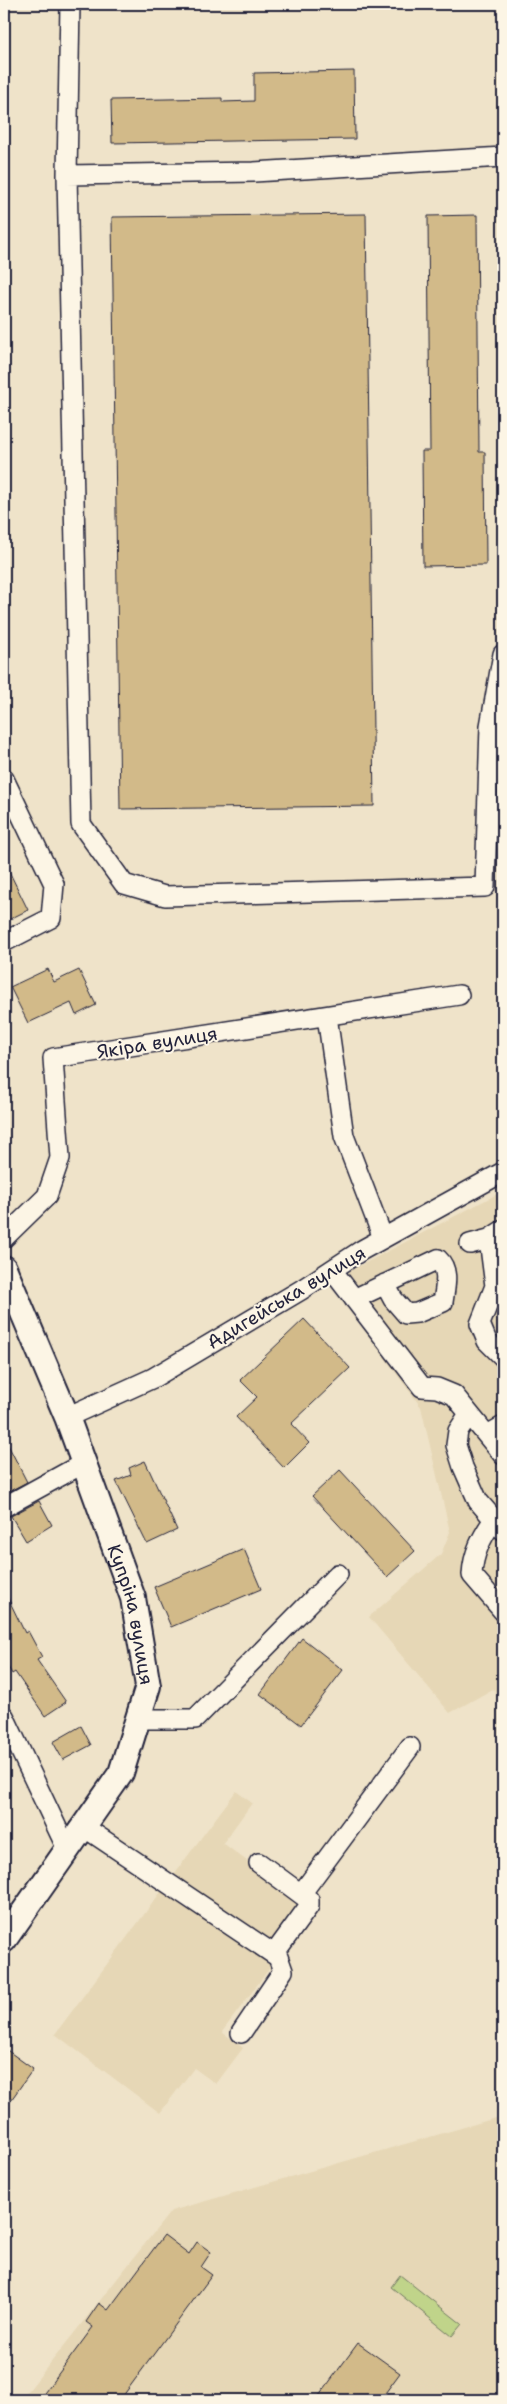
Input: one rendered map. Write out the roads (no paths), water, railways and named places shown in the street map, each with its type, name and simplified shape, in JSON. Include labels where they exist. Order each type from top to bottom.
[{"type":"main road","name":"Купріна вулиця","points":[[4,1268],[67,1417],[133,1598],[148,1686],[121,1773],[4,1940]]},
{"type":"street","points":[[70,4],[67,175],[81,824],[124,884],[165,896],[485,887],[490,726],[503,654]]},
{"type":"street","points":[[67,175],[254,172],[503,157]]},
{"type":"street","points":[[4,779],[54,884],[51,918],[4,942]]},
{"type":"street","name":"Якіра вулиця","points":[[4,1238],[46,1196],[60,1158],[53,1058],[459,995]]},
{"type":"street","points":[[327,1016],[344,1136],[383,1238]]},
{"type":"street","name":"Адигейська вулиця","points":[[67,1417],[153,1378],[383,1238],[503,1172]]},
{"type":"street","points":[[470,1244],[496,1235]]},
{"type":"street","points":[[496,1235],[492,1255],[495,1286],[498,1286],[480,1324],[487,1341],[503,1357]]},
{"type":"street","points":[[332,1270],[422,1387],[437,1388],[454,1395],[503,1455]]},
{"type":"street","points":[[354,1299],[385,1284]]},
{"type":"street","points":[[469,1414],[458,1431],[456,1445],[462,1467],[478,1501],[498,1525],[480,1540],[472,1575],[503,1611]]},
{"type":"street","points":[[487,1435],[503,1426]]},
{"type":"street","points":[[4,1507],[84,1463]]},
{"type":"street","points":[[138,1719],[194,1720],[338,1574]]},
{"type":"street","points":[[4,1716],[68,1851]]},
{"type":"street","points":[[301,1894],[410,1747]]},
{"type":"street","points":[[84,1827],[278,1957],[283,1971],[241,2033]]},
{"type":"street","points":[[259,1863],[309,1900],[309,1906],[274,1954]]}]
